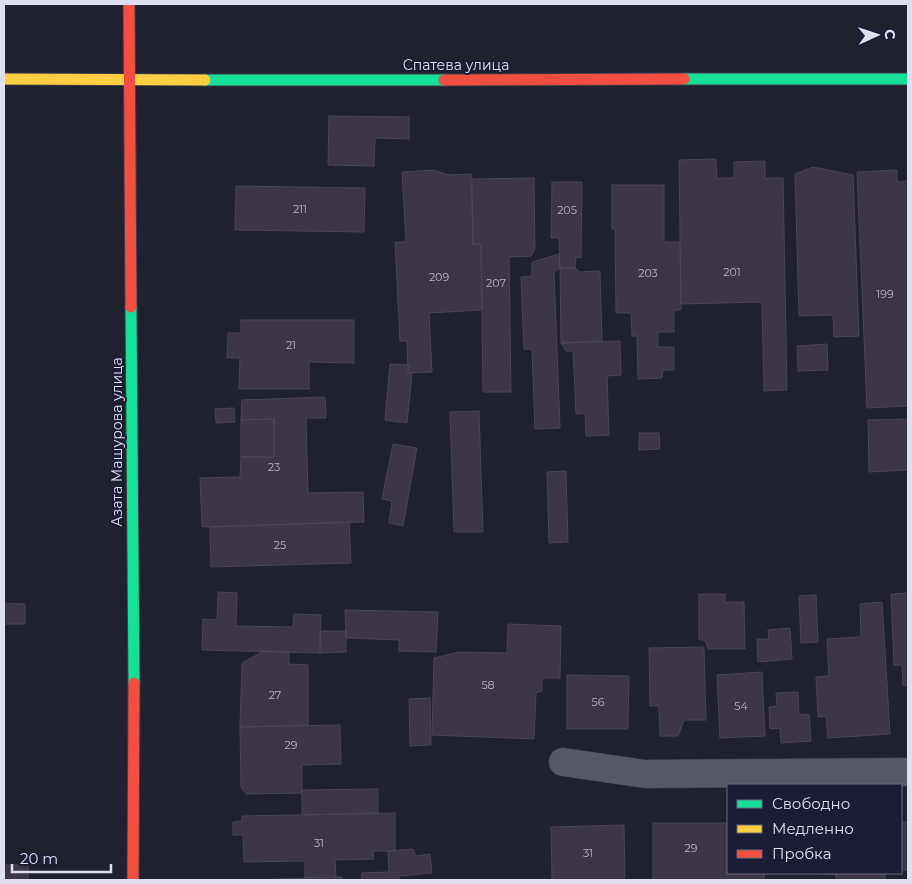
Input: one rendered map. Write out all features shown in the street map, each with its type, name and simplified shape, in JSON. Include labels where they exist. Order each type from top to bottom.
[{"type":"street","name":"Азата Машурова улица","points":[[129,4],[134,709],[133,880]]},
{"type":"street","name":"Спатева улица","points":[[4,79],[908,79]]},
{"type":"street","points":[[563,762],[645,774],[908,772]]},
{"type":"building","points":[[329,116],[409,117],[409,139],[375,138],[374,166],[328,165]]},
{"type":"building","points":[[716,159],[717,178],[734,178],[734,162],[765,161],[765,178],[783,178],[787,390],[764,391],[762,302],[681,304],[679,160]]},
{"type":"building","points":[[813,167],[853,175],[859,336],[834,337],[833,315],[799,316],[795,174]]},
{"type":"building","points":[[434,170],[448,175],[471,174],[473,244],[481,244],[482,310],[429,313],[432,372],[408,373],[407,341],[400,341],[395,242],[406,242],[402,172]]},
{"type":"building","points":[[897,170],[897,182],[908,181],[908,406],[867,408],[857,172]]},
{"type":"building","points":[[534,178],[535,249],[531,256],[509,257],[511,392],[483,392],[481,244],[473,244],[472,179]]},
{"type":"building","points":[[552,182],[582,182],[581,258],[576,257],[575,268],[560,268],[559,238],[551,238]]},
{"type":"building","points":[[612,185],[664,185],[664,242],[680,242],[681,310],[674,310],[674,332],[658,332],[658,347],[674,347],[674,370],[663,370],[662,378],[638,379],[637,336],[632,336],[631,313],[616,313],[615,229],[612,229]]},
{"type":"building","points":[[236,186],[365,188],[364,232],[235,230]]},
{"type":"building","points":[[559,254],[560,268],[554,272],[560,428],[535,429],[532,349],[524,349],[521,277],[532,276],[532,262]]},
{"type":"building","points":[[560,268],[575,268],[580,272],[600,271],[602,341],[561,343]]},
{"type":"building","points":[[241,320],[354,320],[354,363],[309,362],[309,389],[239,389],[240,358],[227,358],[228,333],[241,333]]},
{"type":"building","points":[[620,341],[621,375],[607,376],[609,435],[586,436],[585,413],[576,414],[573,351],[566,351],[561,343]]},
{"type":"building","points":[[827,344],[828,370],[798,371],[797,346]]},
{"type":"building","points":[[390,364],[409,365],[408,373],[412,374],[407,423],[385,420]]},
{"type":"building","points":[[325,397],[326,418],[306,418],[308,493],[363,492],[364,522],[202,527],[200,478],[240,477],[241,457],[274,457],[274,419],[241,420],[242,400]]},
{"type":"building","points":[[234,408],[235,422],[216,423],[215,409]]},
{"type":"building","points":[[479,411],[483,532],[454,532],[450,412]]},
{"type":"building","points":[[274,419],[274,457],[241,457],[241,420]]},
{"type":"building","points":[[908,419],[908,470],[869,472],[868,420]]},
{"type":"building","points":[[639,433],[659,433],[660,449],[639,450]]},
{"type":"building","points":[[393,444],[417,448],[403,526],[389,523],[392,501],[382,499]]},
{"type":"building","points":[[566,471],[568,542],[549,543],[547,472]]},
{"type":"building","points":[[349,522],[351,563],[211,567],[210,527]]},
{"type":"building","points":[[218,592],[237,593],[236,626],[293,627],[294,614],[321,615],[320,653],[202,650],[203,619],[217,620]]},
{"type":"building","points":[[908,593],[908,685],[903,686],[902,665],[894,665],[891,594]]},
{"type":"building","points":[[699,594],[725,594],[725,602],[744,602],[745,649],[708,649],[705,640],[699,640]]},
{"type":"building","points":[[816,595],[818,642],[801,643],[799,596]]},
{"type":"building","points":[[882,602],[890,734],[828,738],[826,716],[818,717],[816,677],[829,676],[827,639],[861,637],[860,604]]},
{"type":"building","points":[[4,603],[25,604],[25,624],[4,624]]},
{"type":"building","points":[[345,610],[438,612],[436,652],[399,651],[399,640],[346,638]]},
{"type":"building","points":[[508,624],[561,626],[560,678],[542,678],[542,691],[536,693],[534,739],[432,735],[434,658],[459,652],[507,653]]},
{"type":"building","points":[[790,628],[792,659],[758,662],[757,639],[769,639],[768,630]]},
{"type":"building","points":[[320,631],[346,631],[346,652],[320,653]]},
{"type":"building","points":[[704,647],[706,720],[684,720],[678,736],[660,736],[659,706],[650,706],[649,648]]},
{"type":"building","points":[[264,651],[289,652],[289,664],[308,665],[308,725],[240,727],[242,663]]},
{"type":"building","points":[[762,672],[765,736],[720,738],[717,675]]},
{"type":"building","points":[[567,675],[629,676],[628,729],[567,729]]},
{"type":"building","points":[[798,692],[799,715],[809,714],[811,741],[781,743],[780,728],[770,729],[769,707],[777,706],[776,693]]},
{"type":"building","points":[[430,698],[431,745],[410,746],[409,699]]},
{"type":"building","points":[[340,725],[341,764],[302,765],[302,793],[246,794],[241,787],[240,727]]},
{"type":"building","points":[[378,789],[378,813],[302,815],[302,790]]},
{"type":"building","points":[[395,813],[395,851],[373,851],[374,859],[335,860],[336,877],[305,878],[305,861],[244,862],[243,835],[233,835],[233,822],[242,821],[242,816]]},
{"type":"building","points":[[902,822],[908,822],[908,870],[902,870]]},
{"type":"building","points":[[653,823],[727,823],[727,874],[764,874],[764,880],[653,880]]},
{"type":"building","points":[[624,825],[625,880],[552,880],[551,827]]},
{"type":"building","points":[[413,849],[416,856],[430,854],[432,873],[399,876],[399,880],[362,880],[362,873],[389,872],[388,851]]},
{"type":"building","points":[[4,865],[28,865],[28,880],[4,880]]},
{"type":"building","points":[[835,874],[885,875],[885,880],[837,880]]},
{"type":"building","points":[[342,877],[342,880],[246,880]]},
{"type":"traffic: fast","points":[[684,79],[908,79]]},
{"type":"traffic: fast","points":[[205,80],[444,80]]},
{"type":"traffic: fast","points":[[131,307],[134,683]]},
{"type":"traffic: slow","points":[[4,79],[205,80]]},
{"type":"traffic: jam","points":[[129,4],[131,307]]},
{"type":"traffic: jam","points":[[444,80],[684,79]]},
{"type":"traffic: jam","points":[[133,880],[134,683]]}]
